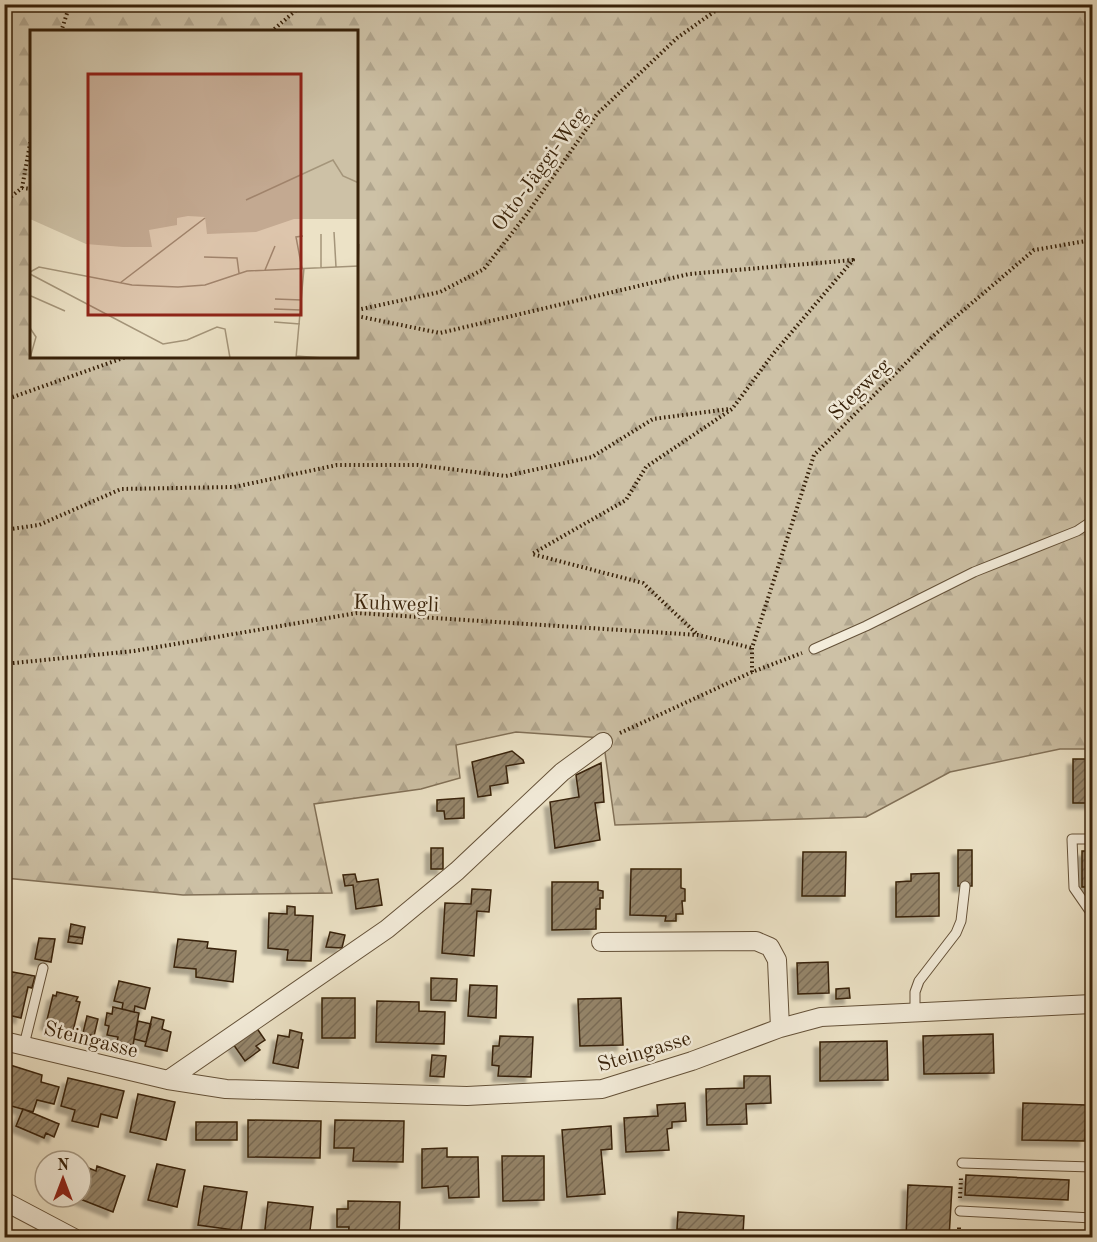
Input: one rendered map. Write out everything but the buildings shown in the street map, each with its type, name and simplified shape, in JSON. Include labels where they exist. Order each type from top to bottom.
[{"type":"street","points":[[168,1080],[387,929],[457,871],[562,772],[603,742]]},
{"type":"street","points":[[601,942],[756,941],[770,947],[777,960],[780,1028]]},
{"type":"street","name":"Steingasse","points":[[4,1041],[168,1080],[226,1089],[467,1096],[602,1089],[693,1061],[780,1028],[821,1017],[1092,1004]]},
{"type":"street","points":[[4,1201],[74,1238]]},
{"type":"lane","points":[[814,649],[866,626],[974,572],[1077,531],[1092,521]]},
{"type":"lane","points":[[1092,839],[1072,839],[1074,888],[1092,914]]},
{"type":"lane","points":[[915,1012],[915,992],[919,981],[956,933],[961,921],[965,886]]},
{"type":"lane","points":[[24,1046],[43,968]]},
{"type":"lane","points":[[962,1163],[1092,1167]]},
{"type":"lane","points":[[960,1211],[1092,1218]]},
{"type":"path","points":[[62,30],[70,4]]},
{"type":"path","points":[[273,30],[303,4]]},
{"type":"path","name":"Otto-Jäggi-Weg","points":[[358,310],[440,292],[484,269],[526,215],[597,114],[677,38],[725,4]]},
{"type":"path","points":[[4,202],[22,188],[30,144]]},
{"type":"path","points":[[22,188],[30,189]]},
{"type":"path","name":"Stegweg","points":[[752,672],[752,648],[814,456],[932,337],[1034,250],[1092,240]]},
{"type":"path","points":[[358,316],[440,333],[689,273],[853,260],[773,354],[732,409],[646,467],[626,500],[532,554],[643,583],[698,635]]},
{"type":"path","points":[[4,400],[123,358]]},
{"type":"path","points":[[4,530],[39,525],[121,489],[234,487],[337,465],[418,465],[506,476],[592,457],[653,419],[732,409]]},
{"type":"path","name":"Kuhwegli","points":[[4,664],[134,651],[357,613],[698,635],[752,648]]},
{"type":"path","points":[[603,742],[752,672],[814,649]]},
{"type":"green space","points":[[4,5],[1092,5],[1092,749],[1060,749],[950,772],[866,817],[615,825],[603,738],[516,732],[456,745],[460,778],[421,789],[314,804],[332,893],[183,895],[5,878]]}]
